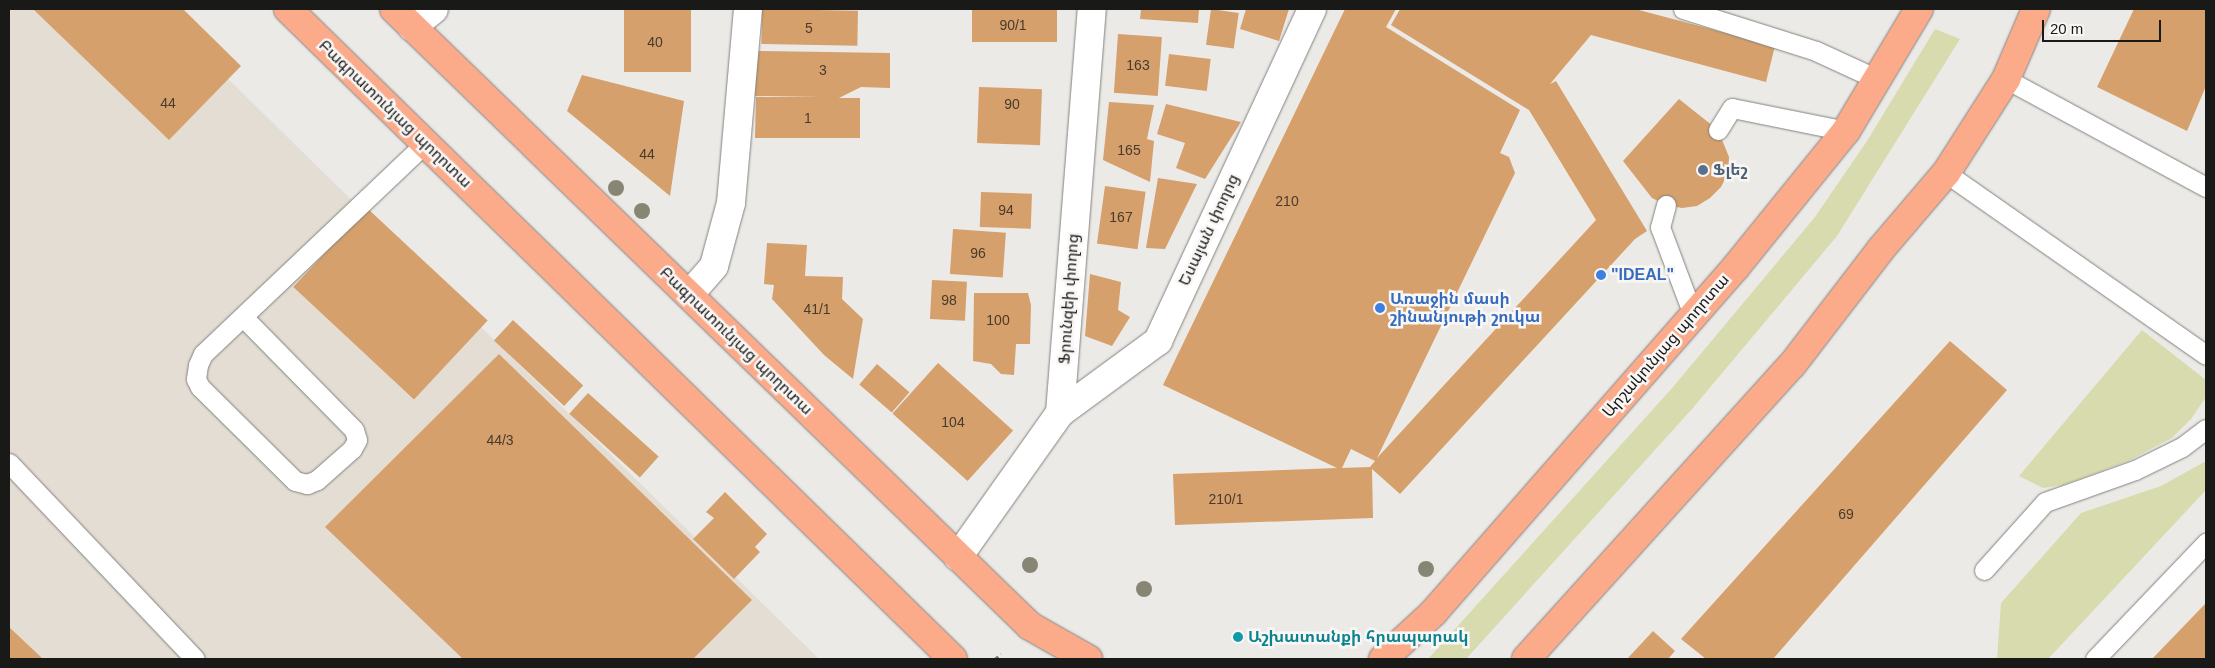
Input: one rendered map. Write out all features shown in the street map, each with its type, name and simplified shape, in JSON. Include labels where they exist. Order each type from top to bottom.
[{"type":"main road","name":"Բագրատունյաց պողոտա","points":[[288,9],[953,659]]},
{"type":"main road","name":"Արշակունյաց պողոտա","points":[[1383,659],[1433,613],[1693,315],[1846,131],[1919,9]]},
{"type":"main road","points":[[1526,659],[1792,366],[1881,249],[1946,172],[2006,79],[2030,17]]},
{"type":"main road","name":"Բագրատունյաց պողոտա","points":[[403,18],[1030,626],[1088,659]]},
{"type":"street","points":[[403,18],[434,9]]},
{"type":"street","points":[[689,296],[714,266],[731,203],[748,9]]},
{"type":"street","name":"Ֆրունզեի փողոց","points":[[1060,413],[1092,9]]},
{"type":"street","name":"Եսայան փողոց","points":[[1060,413],[1158,341],[1312,9]]},
{"type":"street","points":[[958,557],[1060,413]]},
{"type":"lane","points":[[1683,9],[1816,51],[1877,79]]},
{"type":"lane","points":[[2006,79],[2206,187]]},
{"type":"lane","points":[[1718,130],[1732,108],[1846,131]]},
{"type":"lane","points":[[243,317],[354,430],[357,440],[352,449],[318,480],[307,484],[295,481],[200,387],[196,379],[203,354],[425,143]]},
{"type":"lane","points":[[1946,172],[2206,355]]},
{"type":"lane","points":[[1666,205],[1660,227],[1693,315]]},
{"type":"lane","points":[[1984,570],[2045,502],[2135,470],[2182,447],[2206,429]]},
{"type":"lane","points":[[9,463],[195,659]]},
{"type":"lane","points":[[2095,659],[2206,543]]},
{"type":"path","points":[[995,659],[1000,654]]},
{"type":"shaded area","points":[[9,9],[157,9],[819,659],[9,659]]},
{"type":"green space","points":[[1935,29],[1960,39],[1837,236],[1692,409],[1466,659],[1428,659],[1673,387],[1815,217],[1867,141]]},
{"type":"green space","points":[[2142,330],[2206,380],[2206,397],[2191,419],[2172,438],[2128,461],[2063,485],[2043,488],[2019,476]]},
{"type":"green space","points":[[2206,461],[2206,490],[2048,659],[1997,659],[2001,603],[2081,513],[2161,486]]},
{"type":"building","points":[[33,9],[183,9],[241,66],[169,140]]},
{"type":"building","points":[[624,9],[691,9],[691,72],[624,72]]},
{"type":"building","points":[[762,9],[858,11],[857,46],[761,44]]},
{"type":"building","points":[[972,9],[1057,9],[1057,42],[972,42]]},
{"type":"building","points":[[1141,9],[1199,9],[1198,23],[1140,19]]},
{"type":"building","points":[[1211,9],[1239,13],[1234,49],[1206,45]]},
{"type":"building","points":[[1246,9],[1289,9],[1279,41],[1240,29]]},
{"type":"building","points":[[1345,9],[1396,9],[1386,27],[1520,110],[1500,153],[1509,157],[1515,173],[1377,458],[1596,220],[1529,110],[1391,25],[1400,9],[1635,9],[1775,46],[1766,82],[1591,35],[1550,84],[1556,81],[1647,231],[1635,239],[1400,494],[1372,469],[1373,518],[1175,525],[1173,474],[1337,468],[1163,385]],"holes":[[[1351,449],[1375,461],[1370,467],[1342,468]]]},
{"type":"building","points":[[2134,9],[2206,9],[2206,86],[2187,131],[2097,87]]},
{"type":"building","points":[[1118,34],[1162,37],[1158,96],[1114,93]]},
{"type":"building","points":[[756,51],[890,53],[890,88],[861,87],[839,98],[860,98],[860,138],[755,138],[756,97],[821,97],[755,96]]},
{"type":"building","points":[[1169,54],[1211,59],[1207,91],[1165,86]]},
{"type":"building","points":[[582,75],[684,101],[670,196],[567,111]]},
{"type":"building","points":[[979,87],[1042,89],[1040,145],[977,143]]},
{"type":"building","points":[[1679,99],[1718,130],[1729,157],[1728,173],[1721,187],[1710,198],[1697,206],[1682,208],[1666,205],[1652,198],[1623,161]]},
{"type":"building","points":[[1109,102],[1154,105],[1147,139],[1154,141],[1150,182],[1103,160]]},
{"type":"building","points":[[1166,104],[1241,122],[1205,179],[1176,168],[1185,143],[1157,134]]},
{"type":"building","points":[[1158,178],[1197,184],[1165,249],[1146,248]]},
{"type":"building","points":[[1105,186],[1146,192],[1138,249],[1097,243]]},
{"type":"building","points":[[981,192],[1032,194],[1031,229],[980,227]]},
{"type":"building","points":[[367,208],[488,321],[414,400],[293,287]]},
{"type":"building","points":[[953,229],[1006,233],[1003,278],[950,274]]},
{"type":"building","points":[[767,243],[807,245],[805,276],[843,277],[842,299],[863,319],[853,379],[824,355],[772,299],[774,285],[764,284]]},
{"type":"building","points":[[1090,274],[1121,282],[1118,310],[1130,317],[1112,346],[1085,336]]},
{"type":"building","points":[[932,280],[967,282],[965,321],[930,319]]},
{"type":"building","points":[[974,293],[1028,293],[1031,305],[1030,344],[1016,344],[1014,375],[1001,374],[991,364],[973,361]]},
{"type":"building","points":[[513,320],[583,385],[564,406],[494,340]]},
{"type":"building","points":[[1950,341],[2007,390],[1773,659],[1706,659],[1681,639]]},
{"type":"building","points":[[499,354],[752,600],[693,659],[463,659],[325,527]]},
{"type":"building","points":[[938,363],[1013,431],[968,481],[892,414]]},
{"type":"building","points":[[877,364],[909,392],[892,413],[859,384]]},
{"type":"building","points":[[588,393],[659,457],[640,477],[569,414]]},
{"type":"building","points":[[725,492],[767,534],[755,547],[760,552],[734,579],[693,539],[714,518],[706,512]]},
{"type":"building","points":[[2206,603],[2206,659],[2152,659]]},
{"type":"building","points":[[9,627],[43,659],[9,659]]},
{"type":"building","points":[[1653,631],[1675,651],[1668,659],[1627,659]]},
{"type":"place","name":"Ֆլեշ","points":[[1703,170]]},
{"type":"place","name":"\"IDEAL\"","points":[[1601,275]]},
{"type":"place","name":"Առաջին մասի շինանյութի շուկա","points":[[1380,308]]},
{"type":"place","name":"Աշխատանքի հրապարակ","points":[[1238,637]]}]
